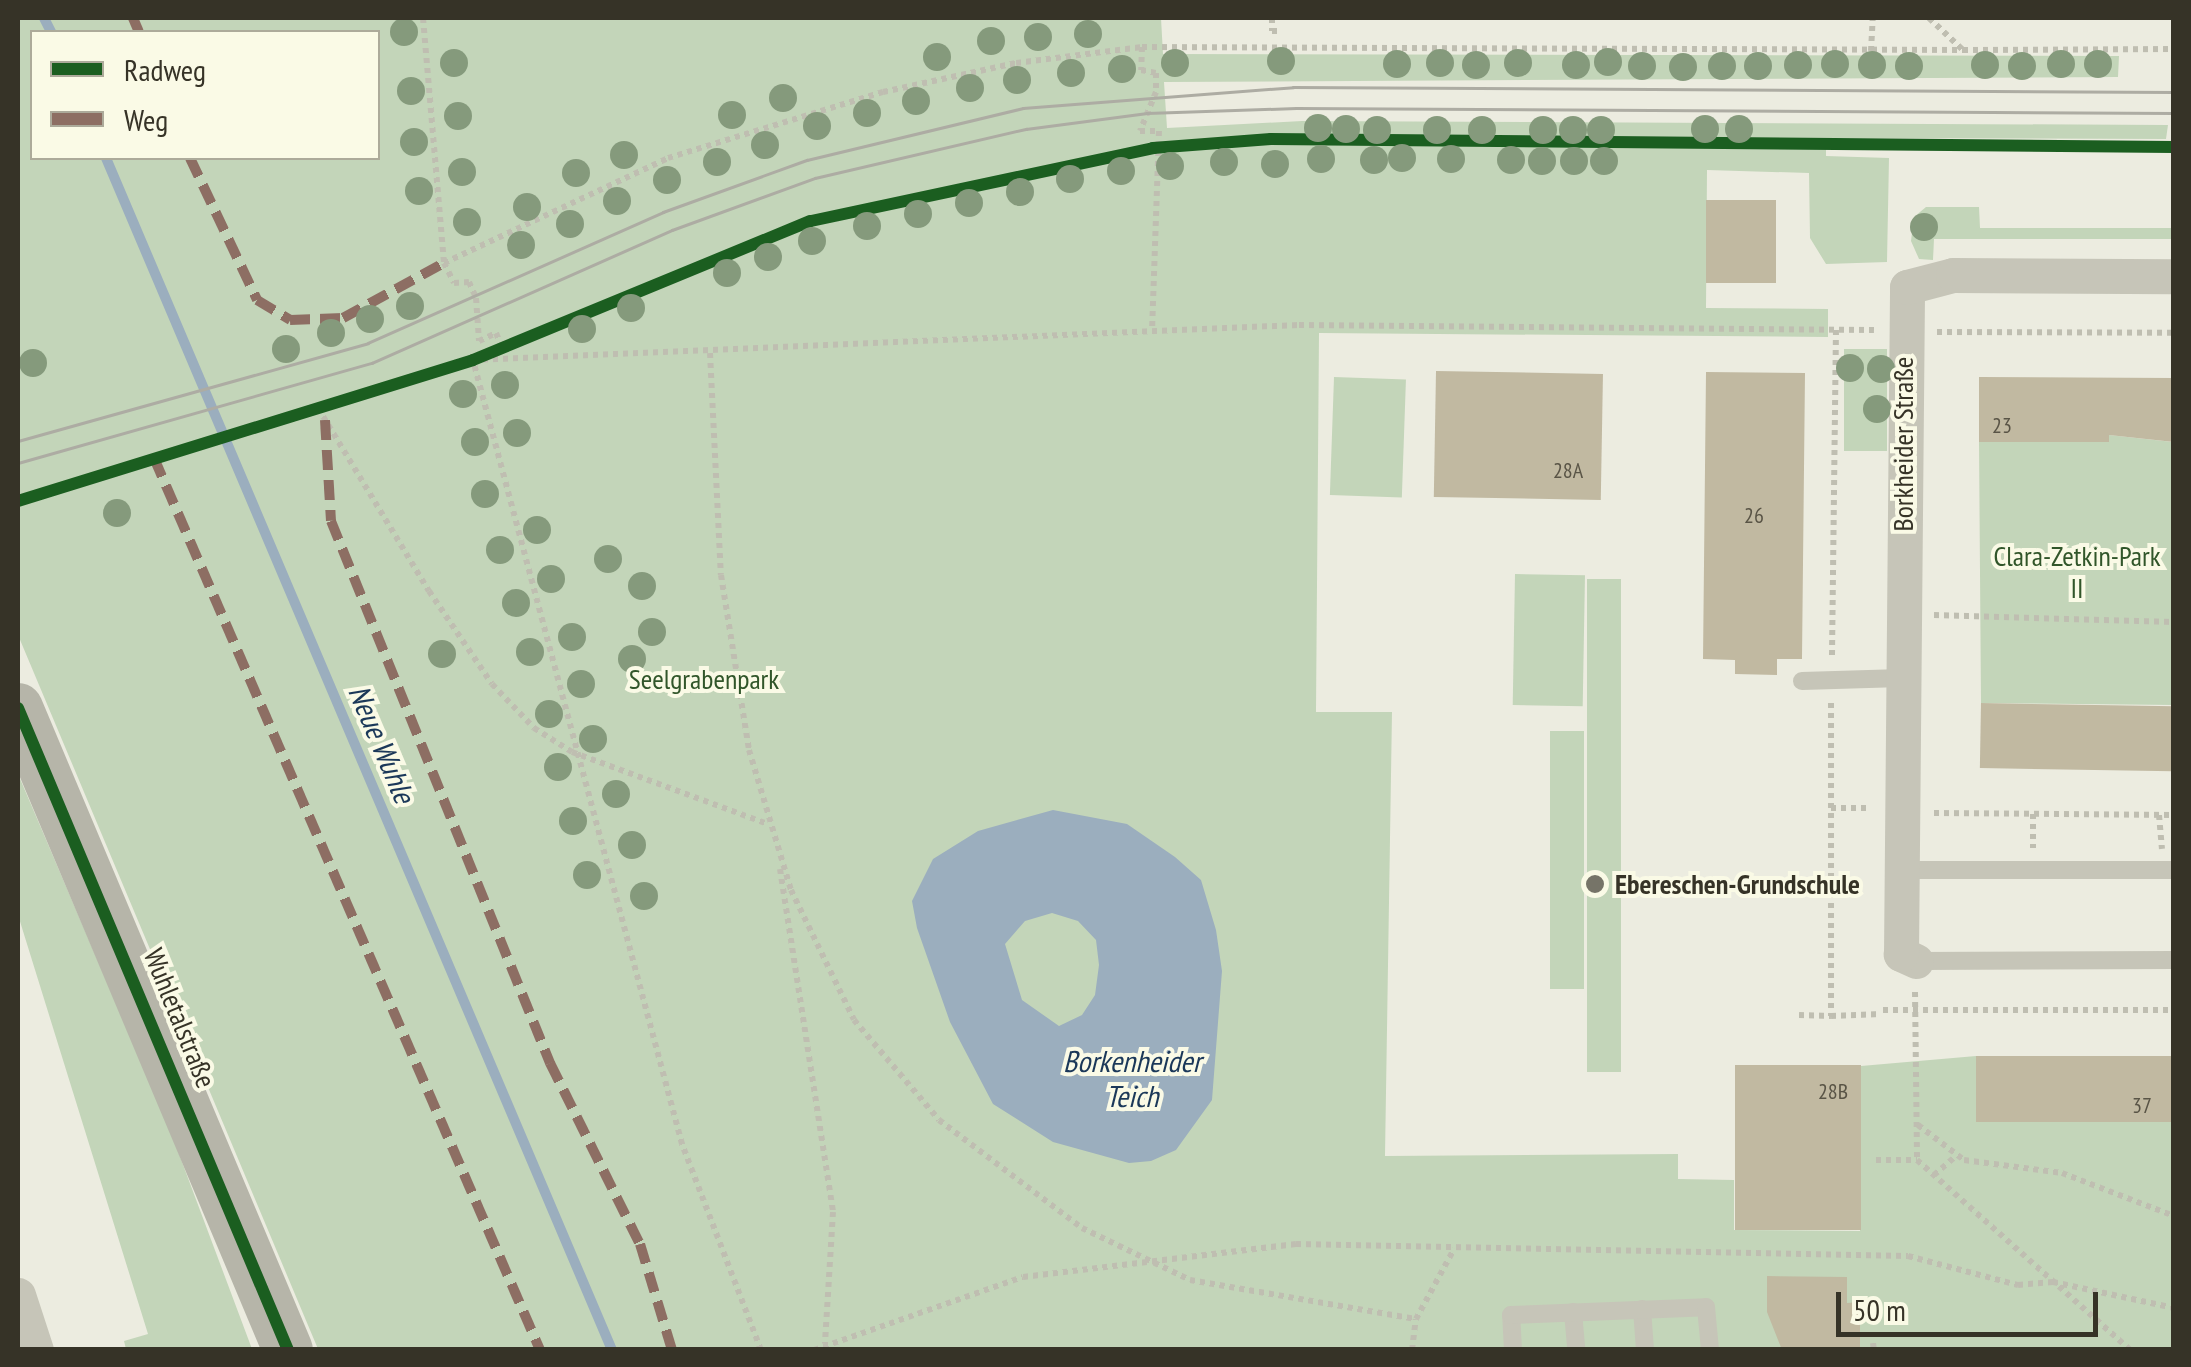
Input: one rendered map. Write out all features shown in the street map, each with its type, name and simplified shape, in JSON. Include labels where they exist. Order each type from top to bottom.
[{"type":"main road","name":"Wuhletalstraße","points":[[18,708],[288,1350]]},
{"type":"street","name":"Borkheider Straße","points":[[1916,961],[1901,954],[1902,332],[1907,288],[1928,278],[2174,276]]},
{"type":"street","points":[[18,1294],[36,1350]]},
{"type":"lane","points":[[1802,680],[1902,678]]},
{"type":"lane","points":[[1902,870],[2174,870]]},
{"type":"lane","points":[[1916,961],[2174,960]]},
{"type":"lane","points":[[1513,1350],[1511,1315],[1706,1307],[1710,1350]]},
{"type":"lane","points":[[1642,1310],[1645,1350]]},
{"type":"lane","points":[[1573,1312],[1576,1350]]},
{"type":"path","points":[[422,18],[444,263],[454,283],[468,282],[476,298],[479,342],[496,333],[502,347],[520,340]]},
{"type":"path","points":[[1272,18],[1272,31],[1281,30]]},
{"type":"path","points":[[1870,51],[1872,18]]},
{"type":"path","points":[[1929,18],[1963,50]]},
{"type":"path","points":[[444,263],[668,158],[883,92],[1142,47],[2174,49]]},
{"type":"path","points":[[1142,47],[1141,70],[1156,73],[1140,131],[1159,131],[1153,148],[1152,331]]},
{"type":"path","points":[[2174,66],[2174,77]]},
{"type":"path","points":[[1134,152],[1172,146]]},
{"type":"path","points":[[762,1350],[682,1144],[572,752],[473,360],[710,353],[1300,324],[2174,333]]},
{"type":"path","points":[[710,353],[731,662],[766,823],[836,989],[907,1085],[1026,1190],[1144,1258],[1190,1280],[1267,1300],[1416,1320]]},
{"type":"path","points":[[318,408],[492,684],[534,728],[572,752],[766,823]]},
{"type":"path","points":[[1903,614],[2174,622]]},
{"type":"path","points":[[1922,812],[2174,815]]},
{"type":"path","points":[[779,858],[832,1212],[825,1344]]},
{"type":"path","points":[[1916,961],[1917,1160]]},
{"type":"path","points":[[1882,1010],[2174,1010]]},
{"type":"path","points":[[1799,1016],[1831,1016]]},
{"type":"path","points":[[1917,1124],[1956,1156],[2062,1173],[2174,1216]]},
{"type":"path","points":[[1934,1175],[1956,1156]]},
{"type":"path","points":[[1876,1160],[1917,1160],[2130,1350]]},
{"type":"path","points":[[814,1350],[975,1289],[1144,1258],[1296,1244],[1908,1256],[2018,1285],[2054,1282],[2174,1308]]},
{"type":"path","points":[[1412,1350],[1416,1320],[1454,1249]]},
{"type":"green space","name":"Seelgrabenpark","points":[[18,18],[1161,18],[1163,54],[2119,56],[2118,77],[1164,82],[1167,128],[1302,121],[2168,125],[2166,139],[1826,138],[1826,156],[1889,158],[1887,262],[1826,264],[1810,238],[1809,173],[1707,170],[1706,308],[1828,309],[1828,337],[1319,333],[1316,712],[1392,712],[1385,1156],[1678,1154],[1678,1179],[1734,1180],[1734,1230],[1860,1231],[1861,1066],[1976,1056],[2133,1122],[2173,1122],[2173,1349],[318,1349],[18,635]]},
{"type":"green space","points":[[2173,206],[2173,239],[1934,239],[1933,260],[1919,259],[1911,241],[1914,217],[1926,207],[1979,207],[1980,228],[2172,228]]},
{"type":"green space","points":[[1844,349],[1887,349],[1887,451],[1844,451]]},
{"type":"green space","points":[[1334,377],[1406,380],[1402,497],[1330,495]]},
{"type":"green space","name":"Clara-Zetkin-Park II","points":[[2109,435],[2173,442],[2173,705],[1981,703],[1979,442],[2108,442]]},
{"type":"green space","points":[[1515,574],[1585,575],[1583,706],[1513,705]]},
{"type":"green space","points":[[1587,579],[1621,579],[1621,1072],[1587,1072]]},
{"type":"green space","points":[[1550,731],[1584,731],[1584,989],[1550,989]]},
{"type":"green space","points":[[18,774],[170,1130],[252,1349],[126,1349],[124,1341],[148,1334],[18,915]]},
{"type":"water","name":"Borkenheider Teich","points":[[1053,810],[1127,824],[1201,880],[1216,930],[1222,971],[1212,1100],[1176,1150],[1151,1161],[1129,1163],[1053,1142],[993,1104],[950,1022],[917,928],[912,901],[933,859],[978,831]],"holes":[[[1052,913],[1078,921],[1096,940],[1099,965],[1095,995],[1082,1015],[1059,1026],[1022,1000],[1005,944],[1025,921]]]},
{"type":"building","points":[[1706,200],[1776,200],[1776,283],[1706,283]]},
{"type":"building","points":[[1436,371],[1603,374],[1601,500],[1434,497]]},
{"type":"building","points":[[1706,372],[1805,373],[1802,659],[1777,659],[1777,675],[1735,674],[1735,660],[1703,659]]},
{"type":"building","points":[[1979,377],[2174,378],[2174,442],[2109,435],[2109,442],[1979,442]]},
{"type":"building","points":[[1981,703],[2174,706],[2173,771],[1980,768]]},
{"type":"building","points":[[1976,1056],[2174,1056],[2174,1122],[1976,1122]]},
{"type":"building","points":[[1735,1065],[1861,1065],[1861,1230],[1735,1230]]},
{"type":"building","points":[[1767,1276],[1847,1277],[1847,1303],[1860,1302],[1860,1350],[1782,1350],[1767,1312]]},
{"type":"waterway","name":"Neue Wuhle","points":[[44,18],[50,30]]},
{"type":"waterway","name":"Neue Wuhle","points":[[107,160],[612,1350]]},
{"type":"tram line","points":[[18,441],[368,343],[663,212],[807,160],[1023,108],[1293,87],[2174,92]]},
{"type":"tram line","points":[[18,463],[372,363],[672,230],[815,178],[1026,129],[1147,113],[1296,108],[2174,113]]},
{"type":"marked path","points":[[133,18],[138,30]]},
{"type":"marked path","points":[[191,160],[257,300],[290,320],[343,318],[444,263]]},
{"type":"marked path","points":[[325,420],[331,521],[550,1063],[640,1244],[672,1350]]},
{"type":"marked path","points":[[154,458],[540,1350]]},
{"type":"cycle path","points":[[18,501],[473,360],[811,221],[1153,148],[1271,139],[2174,147]]},
{"type":"cycle path","points":[[18,708],[288,1350]]},
{"type":"place","name":"Ebereschen-Grundschule","points":[[1595,884]]}]
